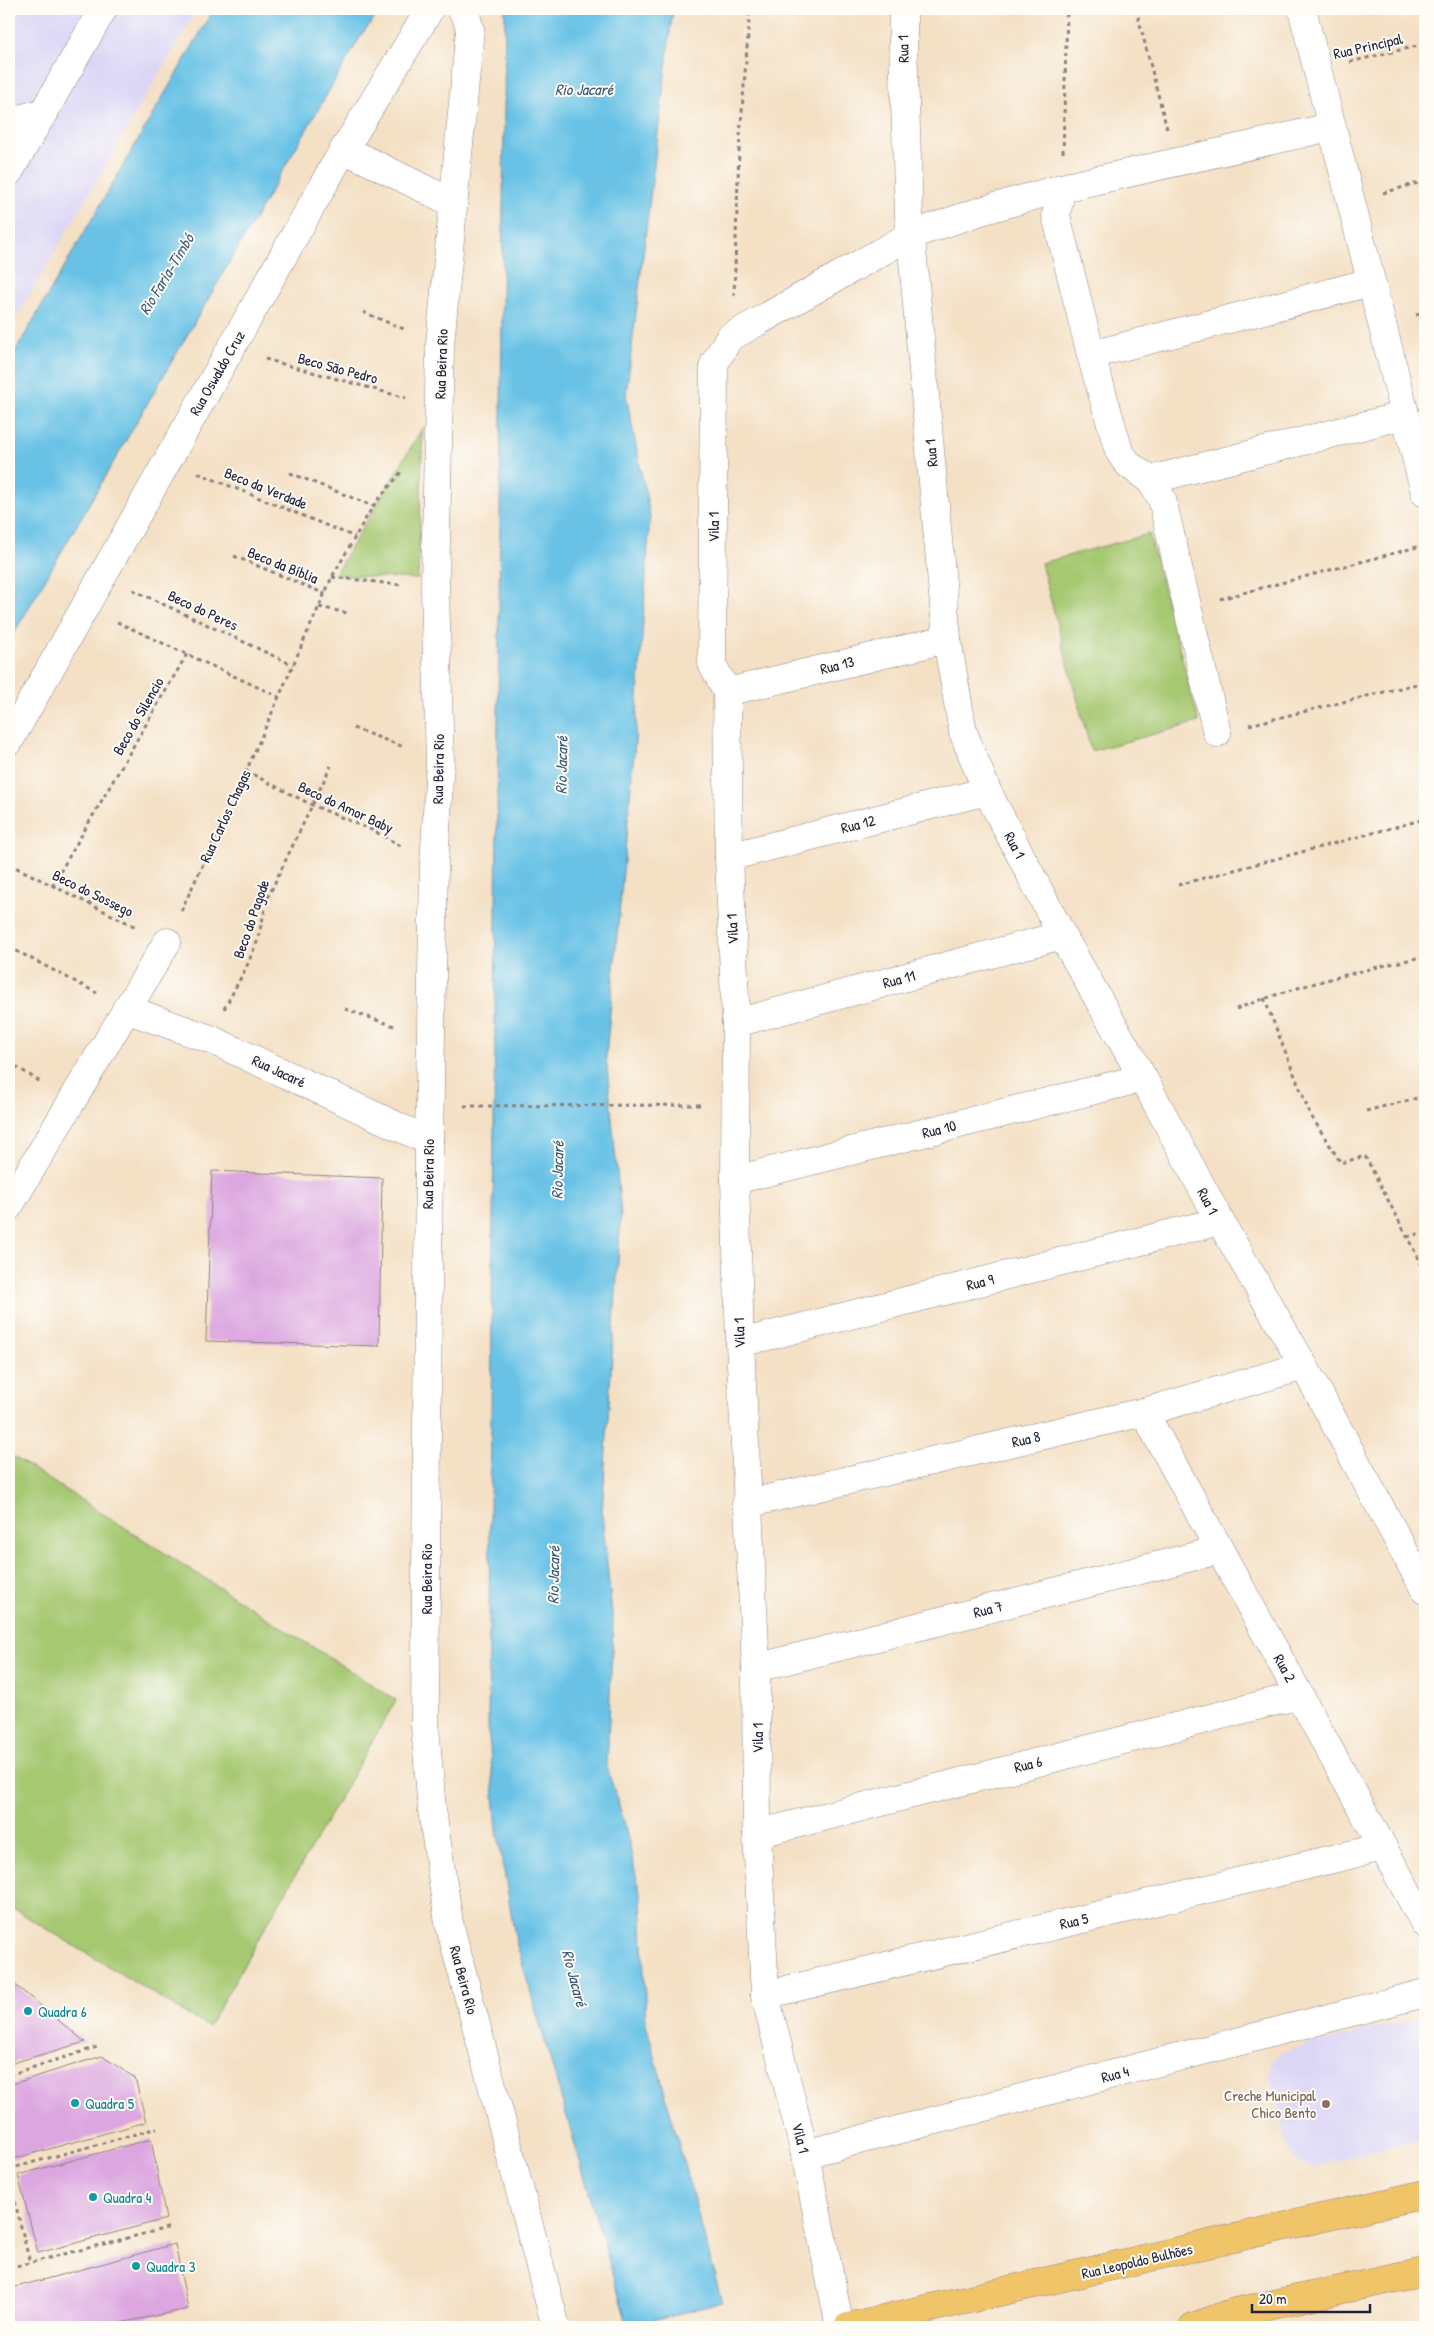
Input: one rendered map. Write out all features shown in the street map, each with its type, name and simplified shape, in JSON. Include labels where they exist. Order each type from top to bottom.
[{"type":"main road","name":"Rua Leopoldo Bulhões","points":[[848,2327],[1425,2194]]},
{"type":"main road","points":[[1194,2327],[1235,2312],[1425,2272]]},
{"type":"street","points":[[9,172],[103,9]]},
{"type":"street","name":"Rua Oswaldo Cruz","points":[[9,741],[344,148],[430,9]]},
{"type":"street","name":"Rua Beira Rio","points":[[461,9],[466,16],[470,29],[440,344],[435,589],[440,761],[434,866],[428,1141],[425,1726],[432,1810],[449,1923],[556,2327]]},
{"type":"street","name":"Rua 1","points":[[904,9],[903,45],[911,235],[947,638],[963,732],[987,791],[1062,934],[1143,1078],[1220,1222],[1304,1366],[1425,1590]]},
{"type":"street","points":[[1302,9],[1425,493]]},
{"type":"street","points":[[9,122],[45,112]]},
{"type":"street","points":[[728,338],[911,235],[980,211],[1062,188],[1331,127]]},
{"type":"street","points":[[344,148],[453,203]]},
{"type":"street","points":[[1062,188],[1056,215],[1091,355],[1119,451],[1128,464],[1150,480],[1162,499],[1217,733]]},
{"type":"street","points":[[1091,355],[1371,282]]},
{"type":"street","name":"Vila 1","points":[[728,338],[714,364],[712,664],[727,692],[729,857],[736,1023],[735,1180],[746,1504],[756,1668],[757,1834],[765,1995],[805,2154],[840,2327]]},
{"type":"street","points":[[1150,480],[1405,415]]},
{"type":"street","name":"Rua 13","points":[[727,692],[947,638]]},
{"type":"street","name":"Rua 12","points":[[729,857],[987,791]]},
{"type":"street","name":"Rua 11","points":[[736,1023],[1062,934]]},
{"type":"street","points":[[9,1206],[96,1064],[126,1009],[167,942]]},
{"type":"street","name":"Rua Jacaré","points":[[126,1009],[210,1039],[428,1141]]},
{"type":"street","name":"Rua 10","points":[[735,1180],[1143,1078]]},
{"type":"street","name":"Rua 9","points":[[740,1343],[1220,1222]]},
{"type":"street","name":"Rua 8","points":[[746,1504],[1144,1412],[1304,1366]]},
{"type":"street","name":"Rua 2","points":[[1144,1412],[1425,1924]]},
{"type":"street","name":"Rua 7","points":[[756,1668],[1220,1550]]},
{"type":"street","name":"Rua 6","points":[[757,1834],[1300,1695]]},
{"type":"street","name":"Rua 5","points":[[765,1995],[1383,1847]]},
{"type":"street","name":"Rua 4","points":[[805,2154],[1425,1993]]},
{"type":"path","points":[[728,338],[735,290],[739,150],[750,9]]},
{"type":"path","points":[[1062,188],[1066,9]]},
{"type":"path","points":[[1136,9],[1175,163]]},
{"type":"path","name":"Rua Principal","points":[[1316,70],[1425,44]]},
{"type":"path","points":[[1350,202],[1425,181]]},
{"type":"path","points":[[363,312],[440,344]]},
{"type":"path","name":"Beco São Pedro","points":[[231,348],[308,373],[440,407]]},
{"type":"path","name":"Beco da Verdade","points":[[168,460],[355,537]]},
{"type":"path","name":"Rua Carlos Chagas","points":[[167,942],[246,771],[332,577],[373,506],[403,470]]},
{"type":"path","points":[[290,473],[373,506]]},
{"type":"path","points":[[1188,607],[1425,545]]},
{"type":"path","name":"Beco da Bíblia","points":[[234,556],[325,594]]},
{"type":"path","name":"Beco do Peres","points":[[102,576],[293,665]]},
{"type":"path","points":[[332,577],[435,589]]},
{"type":"path","points":[[85,606],[279,697]]},
{"type":"path","points":[[319,606],[348,613]]},
{"type":"path","name":"Beco do Silencio","points":[[52,886],[187,654]]},
{"type":"path","points":[[1217,733],[1425,682]]},
{"type":"path","points":[[353,728],[440,761]]},
{"type":"path","name":"Beco do Pagode","points":[[210,1039],[257,942],[268,897],[331,766]]},
{"type":"path","name":"Beco do Amor Baby","points":[[246,771],[312,805],[374,831],[434,866]]},
{"type":"path","points":[[1178,885],[1425,819]]},
{"type":"path","name":"Beco do Sossego","points":[[9,864],[167,942]]},
{"type":"path","points":[[9,947],[126,1009]]},
{"type":"path","points":[[1236,1009],[1264,998],[1329,979],[1425,956]]},
{"type":"path","points":[[1264,998],[1310,1114],[1341,1163],[1365,1156],[1425,1271]]},
{"type":"path","points":[[345,1009],[431,1039]]},
{"type":"path","points":[[1366,1111],[1425,1096]]},
{"type":"path","points":[[477,1105],[736,1105]]},
{"type":"path","points":[[1407,1237],[1425,1232]]},
{"type":"path","points":[[9,2075],[97,2047]]},
{"type":"path","points":[[9,2169],[157,2128]]},
{"type":"path","points":[[9,2178],[30,2263]]},
{"type":"path","points":[[9,2268],[171,2227]]},
{"type":"path","points":[[181,2327],[191,2325]]},
{"type":"shaded area","points":[[9,9],[197,9],[9,330]]},
{"type":"shaded area","points":[[1425,2017],[1425,2137],[1313,2167],[1300,2163],[1291,2155],[1287,2146],[1269,2074],[1272,2061],[1281,2053],[1298,2047]]},
{"type":"green space","points":[[423,427],[418,579],[334,575]]},
{"type":"green space","points":[[1149,534],[1199,722],[1091,751],[1041,563]]},
{"type":"green space","points":[[9,1454],[396,1700],[208,2027],[9,1906]]},
{"type":"water","name":"Rio Faria-Timbó","points":[[214,9],[382,9],[362,34],[9,642],[9,362]]},
{"type":"water","name":"Rio Jacaré","points":[[505,9],[673,9],[626,395],[650,516],[635,742],[606,1056],[621,1214],[602,1514],[613,1623],[607,1768],[624,1821],[641,1898],[646,2024],[722,2302],[630,2327],[628,2327],[516,1942],[497,1830],[488,1726]]},
{"type":"building","points":[[212,1171],[382,1178],[379,1346],[206,1341]]},
{"type":"building","name":"Quadra 6","points":[[9,1980],[85,2042],[9,2064]]},
{"type":"building","name":"Quadra 5","points":[[102,2056],[135,2078],[146,2122],[13,2159],[9,2145],[9,2085]]},
{"type":"building","name":"Quadra 4","points":[[151,2139],[166,2219],[38,2253],[18,2175]]},
{"type":"building","name":"Quadra 3","points":[[175,2244],[188,2309],[101,2327],[9,2327],[9,2289]]},
{"type":"place","name":"Quadra 6","points":[[28,2011]]},
{"type":"place","name":"Quadra 5","points":[[75,2103]]},
{"type":"place","name":"Creche Municipal Chico Bento","points":[[1326,2104]]},
{"type":"place","name":"Quadra 4","points":[[93,2197]]},
{"type":"place","name":"Quadra 3","points":[[136,2266]]}]
